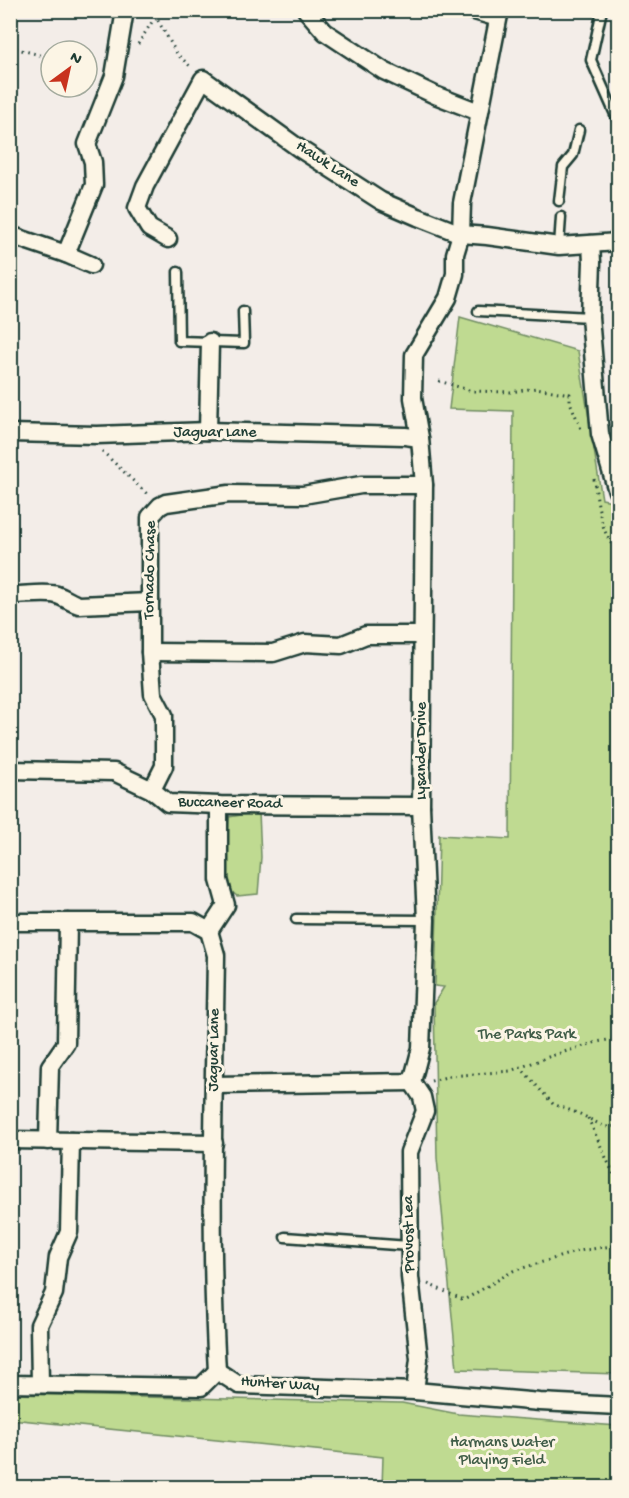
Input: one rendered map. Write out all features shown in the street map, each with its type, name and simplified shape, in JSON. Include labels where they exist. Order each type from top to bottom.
[{"type":"street","points":[[66,254],[94,185],[93,162],[87,144],[114,76],[125,10]]},
{"type":"street","points":[[306,10],[325,32],[384,70],[435,95],[479,112]]},
{"type":"street","points":[[471,10],[499,14]]},
{"type":"street","name":"Lysander Drive","points":[[412,1082],[421,1048],[426,920],[421,806],[424,485],[420,438],[413,398],[414,355],[448,298],[455,274],[455,254],[461,234],[462,203],[499,14]]},
{"type":"street","points":[[168,239],[149,228],[137,208],[145,186],[203,79]]},
{"type":"street","name":"Hawk Lane","points":[[203,79],[300,149],[381,201],[461,234],[559,246],[618,242]]},
{"type":"street","points":[[10,235],[91,265]]},
{"type":"street","points":[[591,244],[590,317],[600,434],[618,491]]},
{"type":"street","points":[[208,431],[210,342]]},
{"type":"street","name":"Jaguar Lane","points":[[10,433],[97,435],[208,431],[420,438]]},
{"type":"street","name":"Tornado Chase","points":[[152,790],[164,766],[164,715],[153,694],[150,652],[150,517],[166,503],[229,494],[303,495],[361,485],[424,485]]},
{"type":"street","points":[[14,596],[53,594],[79,605],[150,602]]},
{"type":"street","points":[[150,652],[273,653],[305,643],[341,645],[366,636],[422,635]]},
{"type":"street","name":"Buccaneer Road","points":[[10,770],[114,772],[152,790],[168,803],[421,806]]},
{"type":"street","points":[[10,922],[193,922],[209,931],[226,905],[219,880],[219,805]]},
{"type":"street","points":[[48,1141],[50,1066],[66,1043],[68,922]]},
{"type":"street","name":"Jaguar Lane","points":[[209,931],[216,955],[213,1203],[217,1371]]},
{"type":"street","points":[[215,1085],[412,1082]]},
{"type":"street","name":"Provost Lea","points":[[412,1082],[422,1097],[425,1111],[409,1152],[410,1277],[419,1359],[415,1391]]},
{"type":"street","points":[[10,1140],[214,1143]]},
{"type":"street","points":[[40,1384],[39,1325],[54,1293],[58,1257],[69,1232],[71,1140]]},
{"type":"street","points":[[10,1384],[201,1387],[217,1371]]},
{"type":"street","name":"Hunter Way","points":[[217,1371],[239,1385],[415,1391],[618,1406]]},
{"type":"lane","points":[[602,10],[591,60],[618,121]]},
{"type":"lane","points":[[559,201],[563,167],[573,155],[579,130]]},
{"type":"lane","points":[[559,246],[561,217]]},
{"type":"lane","points":[[178,272],[179,341],[244,343],[243,311]]},
{"type":"lane","points":[[478,311],[590,317]]},
{"type":"lane","points":[[296,919],[426,920]]},
{"type":"lane","points":[[285,1237],[409,1246]]},
{"type":"path","points":[[152,10],[177,54],[203,79]]},
{"type":"path","points":[[10,47],[39,55]]},
{"type":"path","points":[[99,72],[103,73]]},
{"type":"path","points":[[439,381],[472,391],[510,392],[536,388],[570,394],[570,402],[582,432]]},
{"type":"path","points":[[97,446],[160,506]]},
{"type":"path","points":[[593,474],[600,515],[611,544],[618,552]]},
{"type":"path","points":[[611,544],[618,522]]},
{"type":"path","points":[[412,1082],[430,1082],[450,1076],[510,1071],[554,1055],[618,1038]]},
{"type":"path","points":[[520,1067],[553,1104],[605,1127],[618,1126]]},
{"type":"path","points":[[588,1118],[618,1184]]},
{"type":"path","points":[[410,1277],[464,1300],[513,1271],[579,1251],[618,1245]]},
{"type":"green space","name":"The Parks Park","points":[[460,317],[578,351],[602,499],[618,502],[618,1374],[457,1369],[437,1158],[434,1003],[444,987],[435,986],[439,835],[510,839],[513,411],[449,409]]},
{"type":"green space","points":[[259,812],[261,857],[258,894],[237,896],[232,892],[227,869],[229,817]]},
{"type":"green space","name":"Harmans Water Playing Field","points":[[11,1394],[402,1403],[458,1414],[618,1426],[618,1487],[382,1487],[383,1457],[11,1419]]}]
